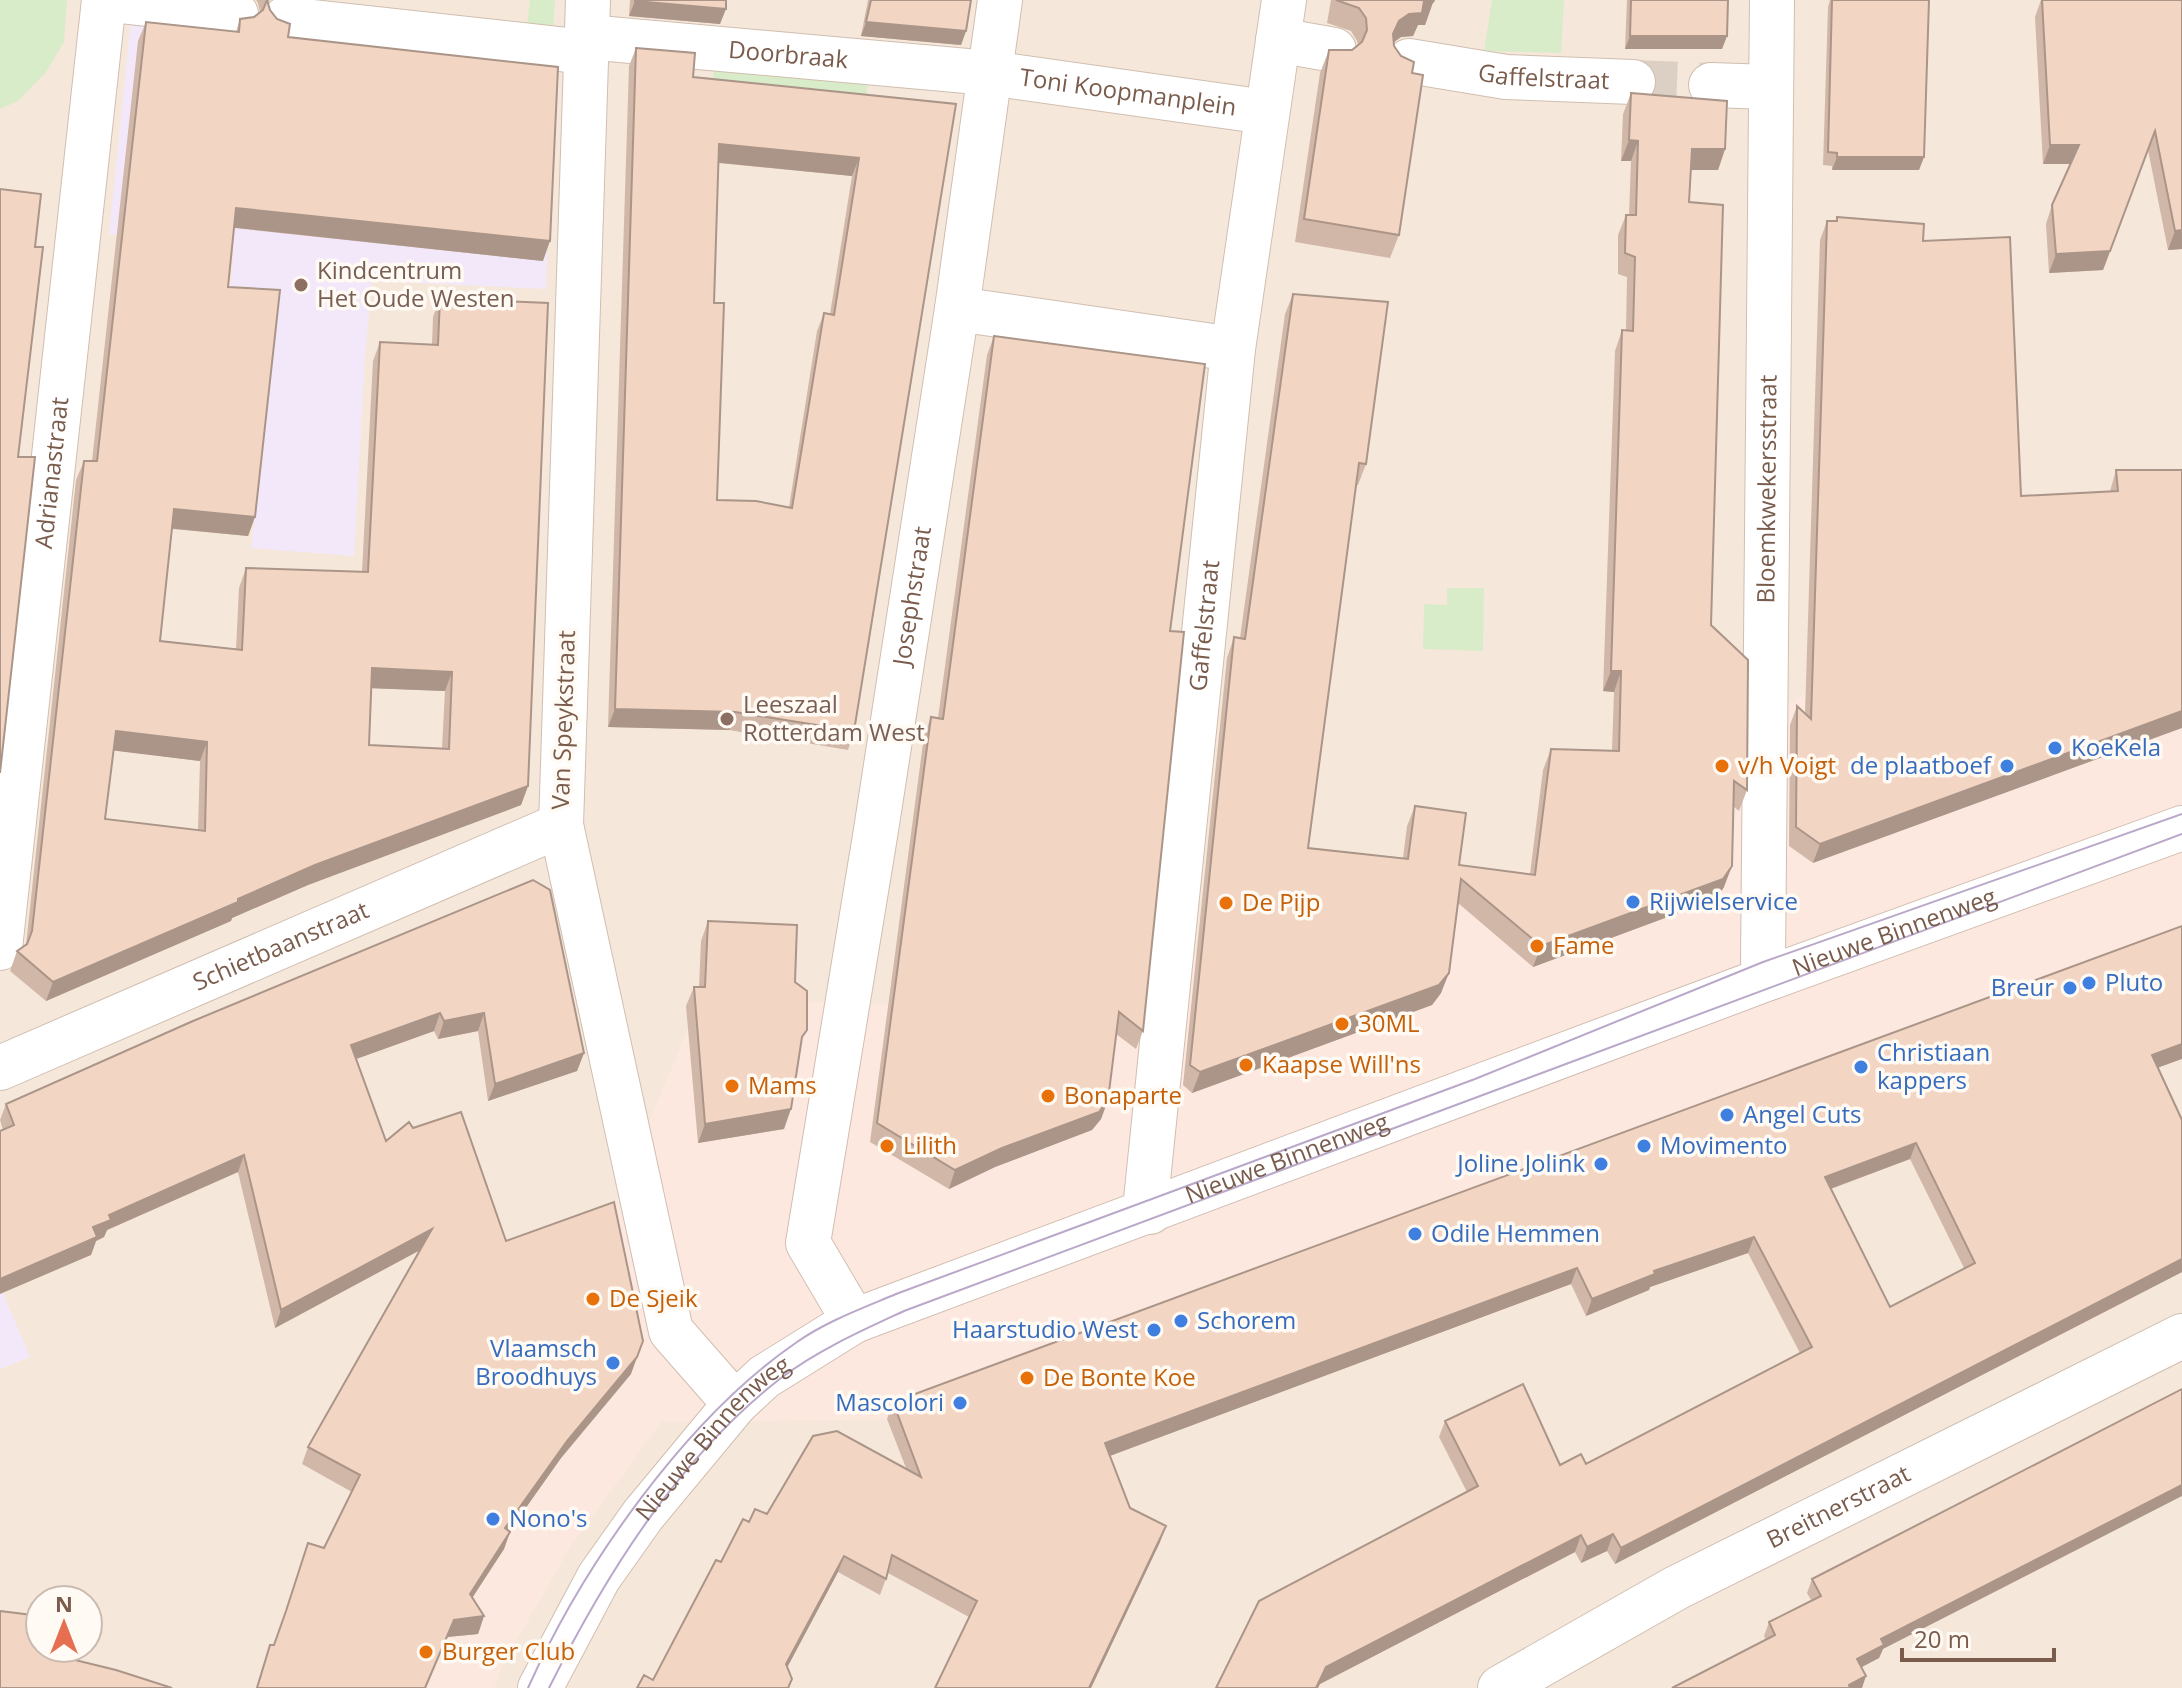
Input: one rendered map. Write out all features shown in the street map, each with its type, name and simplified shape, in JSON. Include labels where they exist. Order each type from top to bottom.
[{"type":"street","name":"Adrianastraat","points":[[0,948],[104,0]]},
{"type":"street","points":[[111,0],[236,14]]},
{"type":"street","name":"Josephstraat","points":[[854,1321],[808,1243],[957,309],[1000,0]]},
{"type":"street","name":"Bloemkwekersstraat","points":[[1769,978],[1763,962],[1763,946],[1772,0]]},
{"type":"street","name":"Doorbraak","points":[[285,19],[587,30],[989,73]]},
{"type":"street","name":"Gaffelstraat","points":[[1150,1212],[1146,1200],[1233,349],[1281,20],[1334,50]]},
{"type":"street","name":"Van Speykstraat","points":[[587,30],[561,825],[671,1331],[735,1404]]},
{"type":"street","name":"Gaffelstraat","points":[[1409,61],[1506,77],[1633,82]]},
{"type":"street","name":"Toni Koopmanplein","points":[[989,73],[1266,112]]},
{"type":"street","points":[[1711,85],[1770,87]]},
{"type":"street","points":[[957,309],[1233,349]]},
{"type":"street","name":"Schietbaanstraat","points":[[0,1068],[561,825]]},
{"type":"street","name":"Nieuwe Binnenweg","points":[[540,1688],[599,1577],[643,1515],[735,1404],[764,1377],[854,1321],[1769,978],[2182,828]]},
{"type":"street","name":"Breitnerstraat","points":[[1500,1688],[1676,1588],[2182,1336]]},
{"type":"shaded area","points":[[0,0],[2182,0],[2182,1688],[0,1688]]},
{"type":"shaded area","name":"Kindcentrum Het Oude Westen","points":[[131,20],[553,65],[546,289],[372,281],[354,556],[251,548],[278,305],[229,300],[234,250],[109,234]]},
{"type":"shaded area","points":[[2109,487],[2182,492],[2182,1059],[1324,1376],[924,1516],[887,1419],[661,1422],[571,1546],[503,1663],[494,1688],[256,1688],[608,1219],[698,1006],[788,1001],[889,1005],[1116,1003],[1198,952],[1531,869],[1805,694],[1810,562],[1925,558],[2111,510]]},
{"type":"shaded area","points":[[0,1286],[30,1357],[0,1369]]},
{"type":"green space","points":[[0,0],[67,0],[64,42],[46,72],[18,101],[0,109]]},
{"type":"green space","points":[[530,0],[555,0],[553,30],[527,26]]},
{"type":"green space","points":[[1492,0],[1564,0],[1561,53],[1484,51]]},
{"type":"green space","points":[[714,68],[868,83],[864,114],[712,98]]},
{"type":"green space","points":[[1447,588],[1484,588],[1483,651],[1423,649],[1424,604],[1447,605]]},
{"type":"building","points":[[267,0],[277,19],[290,24],[288,37],[558,67],[550,241],[236,208],[228,287],[280,290],[255,517],[174,509],[160,641],[242,650],[246,568],[368,572],[380,342],[438,345],[440,298],[548,303],[528,786],[315,865],[53,982],[17,951],[27,944],[32,931],[84,461],[97,461],[146,22],[239,32],[240,19],[254,17],[263,10]],"holes":[[[372,668],[452,672],[449,749],[369,745]],[[116,731],[207,742],[205,831],[105,819]]]},
{"type":"building","points":[[726,0],[726,9],[635,1]]},
{"type":"building","points":[[871,0],[971,0],[966,31],[866,22]]},
{"type":"building","points":[[1336,0],[1434,0],[1424,1],[1422,13],[1409,14],[1399,21],[1393,34],[1394,46],[1401,56],[1414,62],[1412,73],[1423,75],[1399,235],[1304,219],[1329,50],[1352,50],[1362,42],[1367,30],[1366,18],[1359,8]]},
{"type":"building","points":[[1631,0],[1728,0],[1727,36],[1630,36]]},
{"type":"building","points":[[1832,0],[1929,0],[1924,157],[1837,157],[1837,153],[1828,152]]},
{"type":"building","points":[[2042,0],[2182,0],[2182,230],[2175,231],[2155,131],[2110,251],[2056,254],[2052,205],[2079,145],[2050,145]]},
{"type":"building","points":[[636,48],[695,53],[693,77],[956,104],[854,731],[735,712],[615,709]],"holes":[[[719,144],[859,158],[834,315],[824,313],[792,508],[756,501],[717,500],[724,303],[714,303]]]},
{"type":"building","points":[[1631,93],[1727,101],[1725,149],[1692,149],[1689,202],[1723,205],[1711,625],[1748,660],[1747,790],[1734,781],[1732,866],[1723,879],[1541,946],[1461,879],[1449,973],[1439,985],[1200,1072],[1190,1065],[1234,637],[1245,639],[1293,294],[1388,302],[1366,464],[1359,463],[1308,848],[1408,859],[1415,806],[1466,813],[1459,865],[1535,875],[1551,749],[1619,751],[1621,671],[1611,671],[1622,330],[1633,331],[1635,257],[1625,253],[1626,215],[1636,215],[1638,141],[1629,140]]},
{"type":"building","points":[[0,189],[41,194],[35,247],[43,247],[18,457],[35,457],[0,773]]},
{"type":"building","points":[[1837,217],[1924,224],[1923,241],[2010,237],[2021,496],[2118,491],[2116,470],[2182,470],[2182,711],[1820,844],[1796,827],[1797,706],[1811,719],[1827,221],[1837,221]]},
{"type":"building","points":[[994,336],[1205,364],[1170,631],[1184,632],[1143,1031],[1119,1012],[1108,1100],[1099,1112],[1002,1148],[955,1170],[877,1123],[931,717],[943,719]]},
{"type":"building","points":[[533,880],[550,890],[584,1053],[495,1084],[484,1013],[444,1021],[440,1013],[351,1045],[386,1141],[409,1122],[413,1128],[461,1112],[506,1241],[614,1202],[643,1341],[637,1357],[567,1441],[505,1528],[510,1532],[470,1594],[484,1616],[454,1620],[425,1688],[257,1688],[308,1543],[324,1548],[360,1475],[308,1447],[432,1229],[281,1310],[244,1155],[109,1215],[111,1220],[93,1227],[97,1237],[0,1279],[0,1131],[14,1125],[6,1104],[193,1021]]},
{"type":"building","points":[[708,921],[797,925],[795,982],[807,991],[807,1030],[802,1037],[791,1109],[705,1124],[694,987],[705,987]]},
{"type":"building","points":[[2182,926],[2182,1044],[2152,1055],[2182,1120],[2182,1259],[1621,1548],[1613,1534],[1587,1547],[1581,1535],[1326,1667],[1316,1688],[1216,1688],[1259,1601],[1478,1486],[1445,1421],[1523,1384],[1560,1465],[1581,1454],[1586,1464],[1812,1347],[1754,1237],[1654,1271],[1655,1274],[1592,1299],[1577,1268],[1105,1443],[1130,1508],[1166,1526],[1089,1688],[935,1688],[977,1601],[892,1555],[886,1579],[844,1556],[786,1664],[792,1679],[788,1688],[637,1688],[644,1675],[653,1680],[716,1560],[721,1562],[743,1519],[749,1522],[755,1509],[767,1514],[813,1436],[837,1431],[921,1477],[893,1402]],"holes":[[[1916,1143],[1975,1263],[1890,1307],[1825,1177]]]},
{"type":"building","points":[[2182,1389],[2182,1485],[1881,1639],[1884,1645],[1857,1659],[1866,1676],[1849,1685],[1850,1688],[1672,1688],[1775,1635],[1769,1622],[1821,1596],[1812,1579]]},
{"type":"building","points":[[0,1611],[24,1614],[24,1664],[91,1664],[172,1688],[0,1688]]},
{"type":"tunnel","points":[[1633,82],[1711,85]]},
{"type":"tram line","points":[[528,1688],[551,1641],[608,1545],[678,1452],[756,1374],[820,1328],[896,1294],[1475,1079],[1763,962],[2182,814]]},
{"type":"tram line","points":[[549,1688],[621,1561],[678,1481],[744,1409],[795,1368],[840,1342],[904,1311],[2182,834]]},
{"type":"place","name":"Kindcentrum Het Oude Westen","points":[[301,285]]},
{"type":"place","name":"Leeszaal Rotterdam West","points":[[727,719]]},
{"type":"place","name":"KoeKela","points":[[2055,748]]},
{"type":"place","name":"v/h Voigt","points":[[1722,766]]},
{"type":"place","name":"de plaatboef","points":[[2007,766]]},
{"type":"place","name":"Rijwielservice","points":[[1633,902]]},
{"type":"place","name":"De Pijp","points":[[1226,903]]},
{"type":"place","name":"Fame","points":[[1537,946]]},
{"type":"place","name":"Pluto","points":[[2089,983]]},
{"type":"place","name":"Breur","points":[[2070,988]]},
{"type":"place","name":"30ML","points":[[1342,1024]]},
{"type":"place","name":"Kaapse Will'ns","points":[[1246,1065]]},
{"type":"place","name":"Christiaan kappers","points":[[1861,1067]]},
{"type":"place","name":"Mams","points":[[732,1086]]},
{"type":"place","name":"Bonaparte","points":[[1048,1096]]},
{"type":"place","name":"Angel Cuts","points":[[1727,1115]]},
{"type":"place","name":"Lilith","points":[[887,1146]]},
{"type":"place","name":"Movimento","points":[[1644,1146]]},
{"type":"place","name":"Joline Jolink","points":[[1601,1164]]},
{"type":"place","name":"Odile Hemmen","points":[[1415,1234]]},
{"type":"place","name":"De Sjeik","points":[[593,1299]]},
{"type":"place","name":"Schorem","points":[[1181,1321]]},
{"type":"place","name":"Haarstudio West","points":[[1154,1330]]},
{"type":"place","name":"Vlaamsch Broodhuys","points":[[613,1363]]},
{"type":"place","name":"De Bonte Koe","points":[[1027,1378]]},
{"type":"place","name":"Mascolori","points":[[960,1403]]},
{"type":"place","name":"Nono's","points":[[493,1519]]},
{"type":"place","name":"Burger Club","points":[[426,1652]]}]
